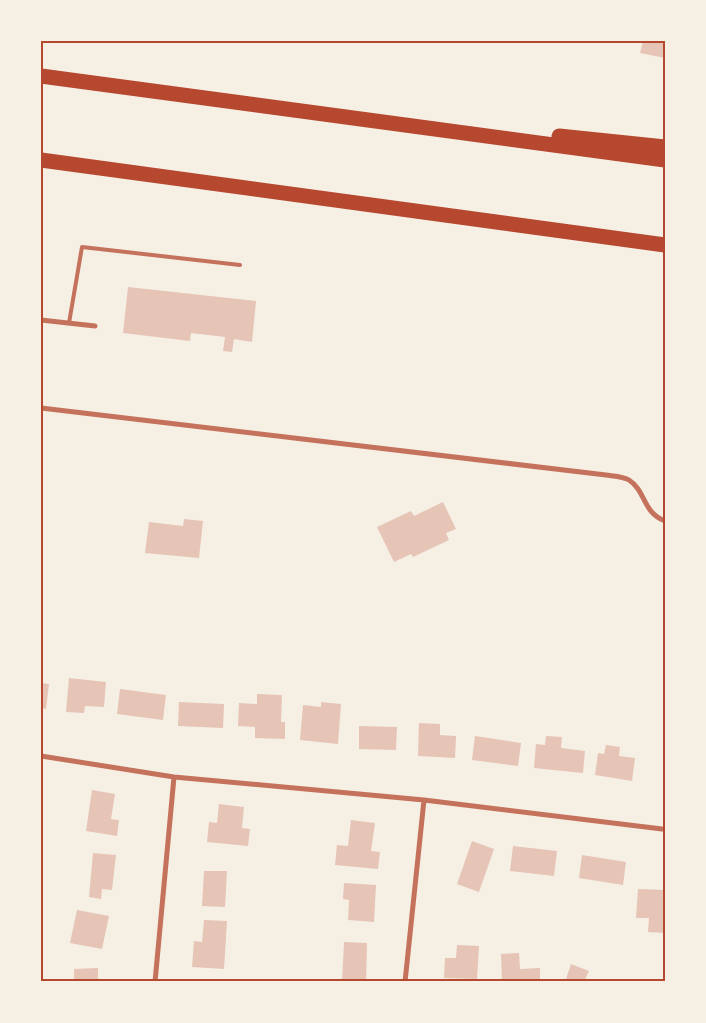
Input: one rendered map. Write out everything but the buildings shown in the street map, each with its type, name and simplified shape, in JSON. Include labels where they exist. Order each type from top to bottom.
[{"type":"highway","points":[[41,76],[665,160]]},
{"type":"highway","points":[[184,96],[665,147]]},
{"type":"highway","points":[[41,160],[665,245]]},
{"type":"street","points":[[41,320],[95,326]]},
{"type":"street","points":[[41,408],[606,474],[628,479],[637,488],[652,514],[665,521]]},
{"type":"street","points":[[41,756],[174,777],[424,800],[662,829]]},
{"type":"street","points":[[155,982],[174,777]]},
{"type":"street","points":[[405,982],[424,800]]},
{"type":"lane","points":[[69,323],[82,247],[240,265]]}]
